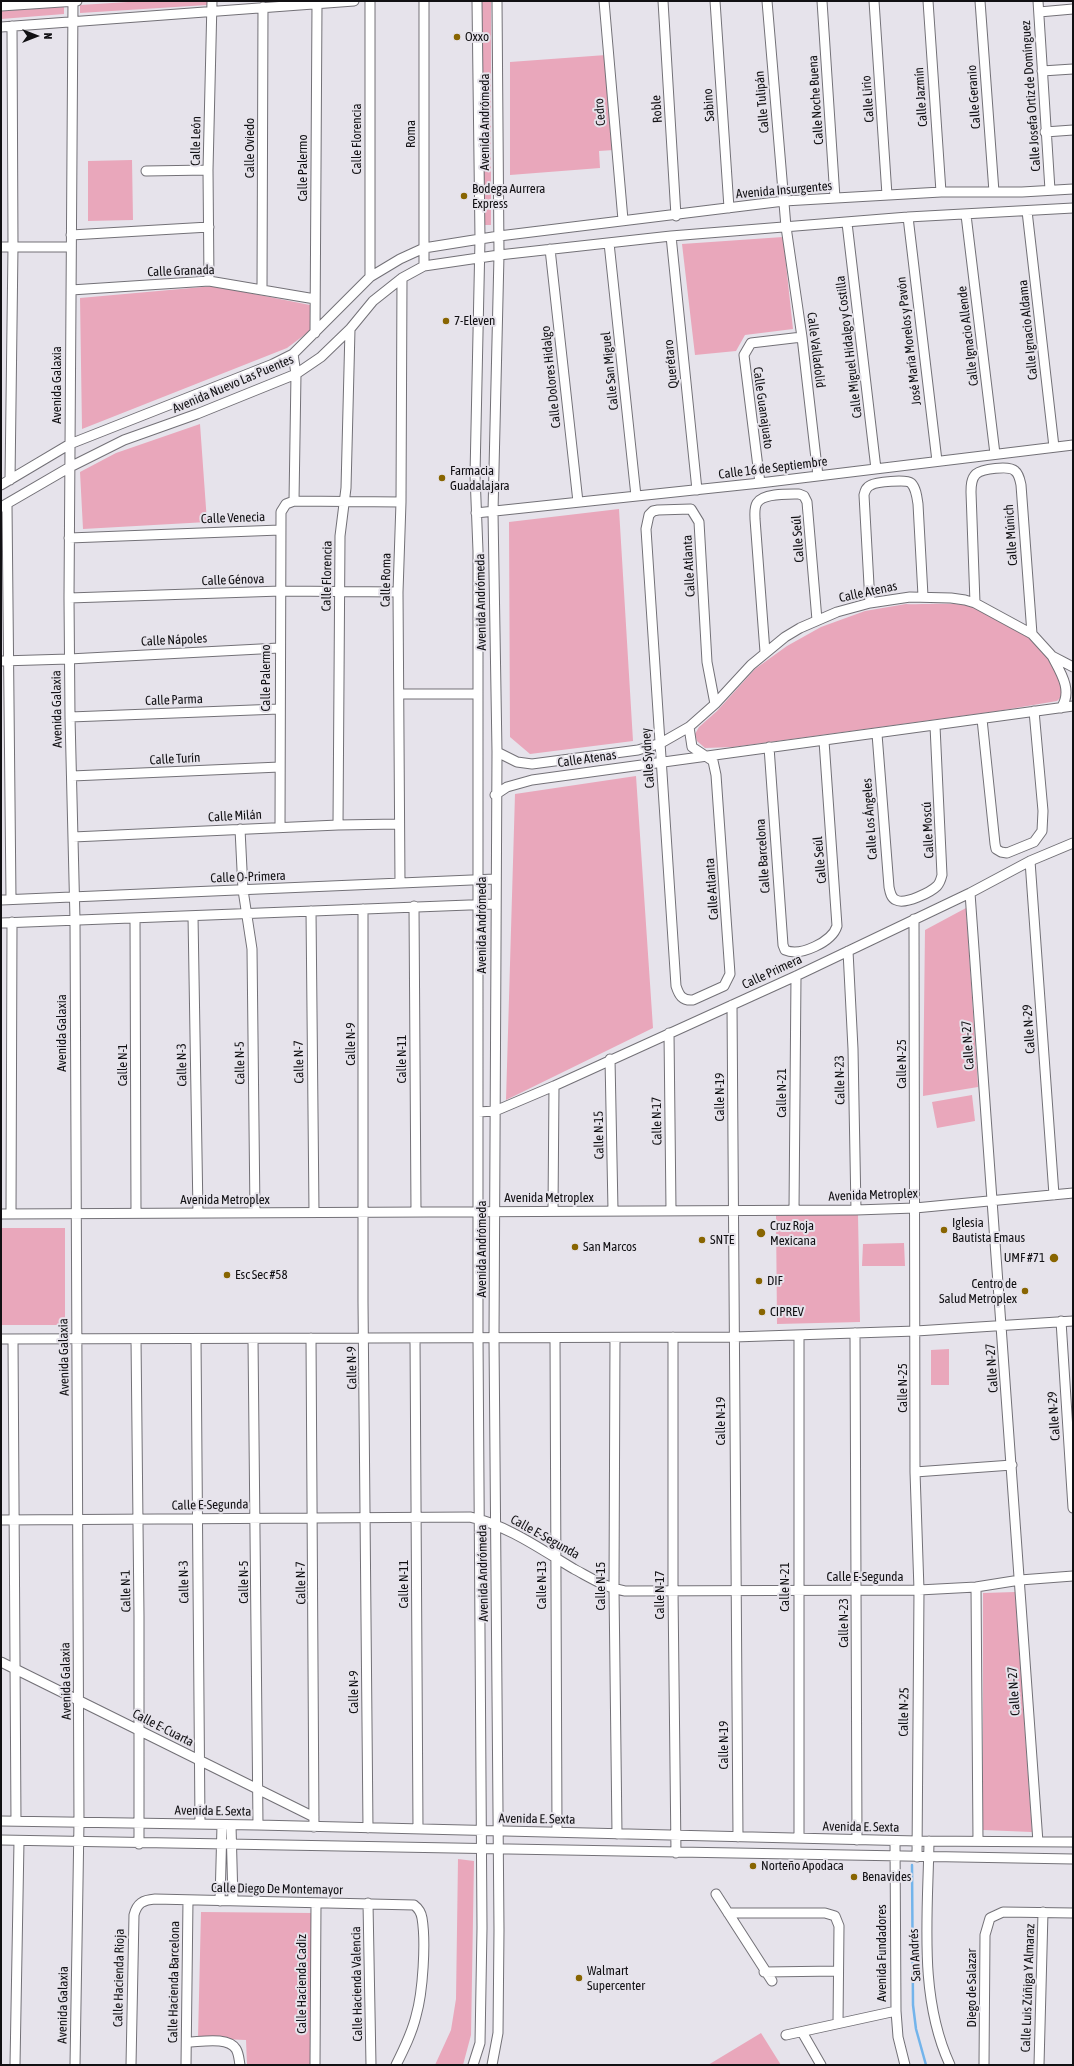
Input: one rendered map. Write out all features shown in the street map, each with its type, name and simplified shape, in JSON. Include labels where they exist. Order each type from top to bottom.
[{"type":"street","name":"Avenida Galaxia","points":[[73,1],[69,659],[74,897],[76,920],[75,1213],[79,1520],[79,1842],[75,2065]]},
{"type":"street","points":[[1,6],[77,1]]},
{"type":"street","points":[[1,27],[212,6],[263,6],[354,1]]},
{"type":"street","name":"Calle Florencia","points":[[370,1],[370,278]]},
{"type":"street","name":"Roma","points":[[424,1],[424,266]]},
{"type":"street","name":"Avenida Andrómeda","points":[[473,2065],[480,2043],[481,1849],[478,1338],[478,694],[475,467],[480,258],[477,1]]},
{"type":"street","name":"Avenida Andrómeda","points":[[492,2065],[498,2033],[494,1338],[496,752],[493,512],[499,255],[497,1]]},
{"type":"street","name":"Cedro","points":[[604,1],[623,220]]},
{"type":"street","name":"Roble","points":[[663,1],[676,216]]},
{"type":"street","name":"Sabino","points":[[714,1],[729,208]]},
{"type":"street","name":"Calle Tulipán","points":[[767,1],[786,227]]},
{"type":"street","name":"Calle Noche Buena","points":[[822,1],[835,198]]},
{"type":"street","name":"Calle Lirio","points":[[874,1],[887,195]]},
{"type":"street","name":"Calle Jazmín","points":[[928,1],[941,192]]},
{"type":"street","name":"Calle Geranio","points":[[980,1],[994,192]]},
{"type":"street","name":"Calle Josefa Ortiz de Domínguez","points":[[1038,1],[1045,132],[1050,190]]},
{"type":"street","name":"Calle Palermo","points":[[316,333],[317,4]]},
{"type":"street","name":"Calle León","points":[[209,281],[208,170],[212,6]]},
{"type":"street","name":"Calle Oviedo","points":[[262,289],[263,6]]},
{"type":"street","points":[[1039,12],[1073,9]]},
{"type":"street","points":[[10,480],[13,247],[12,26]]},
{"type":"street","points":[[1042,71],[1073,69]]},
{"type":"street","points":[[1045,132],[1073,130]]},
{"type":"street","points":[[146,171],[208,170]]},
{"type":"street","name":"Avenida Insurgentes","points":[[480,239],[623,220],[676,216],[784,201],[941,192],[994,192],[1073,188]]},
{"type":"street","points":[[499,255],[671,236],[908,217],[1073,208]]},
{"type":"street","name":"Calle Ignacio Aldama","points":[[1027,211],[1054,447]]},
{"type":"street","name":"Calle Ignacio Allende","points":[[966,215],[995,454]]},
{"type":"street","name":"José María Morelos y Pavón","points":[[908,217],[937,462]]},
{"type":"street","name":"Calle Miguel Hidalgo y Costilla","points":[[847,223],[876,469]]},
{"type":"street","points":[[71,235],[209,227]]},
{"type":"street","name":"Calle Valladolid","points":[[786,227],[802,337],[818,476]]},
{"type":"street","name":"Querétaro","points":[[671,236],[697,490]]},
{"type":"street","name":"Avenida Nuevo Las Puentes","points":[[1,485],[70,444],[273,364],[293,354],[316,333],[370,278],[400,259],[424,248],[480,239]]},
{"type":"street","name":"Calle San Miguel","points":[[609,243],[636,496]]},
{"type":"street","points":[[1,247],[71,247]]},
{"type":"street","name":"Calle Dolores Hidalgo","points":[[550,249],[578,502]]},
{"type":"street","name":"Avenida Nuevo Las Puentes","points":[[4,506],[70,467],[124,440],[197,414],[296,374],[321,357],[350,329],[373,301],[402,278],[424,266],[499,255]]},
{"type":"street","name":"Calle Roma","points":[[400,883],[398,592],[401,502],[402,278]]},
{"type":"street","name":"Calle Granada","points":[[71,290],[209,281],[315,299]]},
{"type":"street","name":"Calle Florencia","points":[[338,825],[340,592],[342,516],[346,502],[350,329]]},
{"type":"street","name":"Calle Guanajuato","points":[[760,483],[744,355],[751,343],[802,337]]},
{"type":"street","points":[[293,354],[296,374],[294,501],[401,502]]},
{"type":"street","name":"Calle 16 de Septiembre","points":[[476,513],[760,483],[1073,445]]},
{"type":"street","name":"Calle Múnich","points":[[975,603],[971,488],[972,479],[981,471],[1008,468],[1014,469],[1020,479],[1032,634]]},
{"type":"street","points":[[870,603],[864,502],[866,490],[872,484],[905,481],[910,483],[915,489],[918,504],[923,596]]},
{"type":"street","name":"Calle Seúl","points":[[765,652],[755,519],[757,503],[766,497],[799,494],[804,496],[807,502],[817,620]]},
{"type":"street","name":"Calle Venecia","points":[[69,538],[280,530],[281,512],[286,504],[294,501]]},
{"type":"street","points":[[4,506],[4,661],[11,900]]},
{"type":"street","name":"Calle Atlanta","points":[[658,510],[692,509],[699,522],[707,662],[715,704]]},
{"type":"street","name":"Calle Sydney","points":[[658,510],[653,511],[649,515],[646,528],[676,986],[678,995],[683,999],[693,1000]]},
{"type":"street","name":"Calle Palermo","points":[[280,530],[280,827]]},
{"type":"street","name":"Calle Génova","points":[[69,598],[281,592],[398,592]]},
{"type":"street","name":"Calle Atenas","points":[[496,752],[517,762],[532,764],[609,755],[638,750],[661,743],[689,727],[715,704],[732,684],[765,652],[785,637],[817,620],[850,607],[923,596],[951,598],[975,603],[1032,634],[1052,656],[1066,686],[1066,701],[1061,708]]},
{"type":"street","name":"Calle Nápoles","points":[[4,661],[280,648]]},
{"type":"street","name":"Calle Atenas","points":[[1052,656],[1073,667]]},
{"type":"street","points":[[399,694],[478,694]]},
{"type":"street","name":"Calle Atenas","points":[[495,795],[507,787],[532,780],[1073,706]]},
{"type":"street","name":"Calle Parma","points":[[70,717],[279,709]]},
{"type":"street","points":[[982,719],[995,844],[996,849],[1007,853],[1034,842],[1042,831],[1043,811],[1034,711]]},
{"type":"street","name":"Calle Moscú","points":[[896,900],[910,900],[933,889],[941,880],[935,726]]},
{"type":"street","points":[[689,727],[692,747],[708,756]]},
{"type":"street","name":"Calle Los Ángeles","points":[[877,734],[889,887],[891,894],[896,900]]},
{"type":"street","name":"Calle Seúl","points":[[797,953],[827,940],[837,926],[824,741]]},
{"type":"street","name":"Calle Barcelona","points":[[769,747],[782,938],[785,950],[797,953]]},
{"type":"street","points":[[609,755],[611,769]]},
{"type":"street","name":"Calle Atlanta","points":[[693,1000],[724,986],[730,974],[717,781],[713,761],[708,756]]},
{"type":"street","name":"Calle Turín","points":[[72,776],[280,767]]},
{"type":"street","name":"Calle Milán","points":[[73,837],[280,827],[399,824]]},
{"type":"street","name":"Calle N-5","points":[[240,829],[243,890],[252,949],[255,1213]]},
{"type":"street","name":"Calle Primera","points":[[478,1112],[495,1111],[554,1086],[610,1059],[796,976],[970,893],[1030,861],[1073,843]]},
{"type":"street","name":"Calle N-29","points":[[1030,861],[1054,1195]]},
{"type":"street","name":"Calle O-Primera","points":[[1,900],[495,879]]},
{"type":"street","name":"Calle N-27","points":[[970,893],[1038,1842]]},
{"type":"street","points":[[1,923],[495,904]]},
{"type":"street","name":"Calle N-11","points":[[414,906],[416,1211]]},
{"type":"street","name":"Calle N-9","points":[[363,908],[363,1212],[368,1828]]},
{"type":"street","name":"Calle N-7","points":[[311,911],[314,1212]]},
{"type":"street","name":"Calle N-3","points":[[193,916],[198,1213]]},
{"type":"street","name":"Calle N-1","points":[[135,918],[136,1213]]},
{"type":"street","name":"Calle N-25","points":[[914,919],[916,1331],[915,1472],[919,1590],[917,1857]]},
{"type":"street","points":[[11,1214],[12,922]]},
{"type":"street","name":"Calle N-23","points":[[848,951],[853,1049],[856,1210]]},
{"type":"street","name":"Calle N-21","points":[[794,1210],[796,976]]},
{"type":"street","name":"Calle N-19","points":[[732,1005],[738,1837]]},
{"type":"street","name":"Calle N-17","points":[[669,1033],[671,1210]]},
{"type":"street","name":"Calle N-15","points":[[610,1059],[613,1210]]},
{"type":"street","points":[[553,1210],[554,1086]]},
{"type":"street","name":"Avenida Metroplex","points":[[1,1214],[553,1210],[856,1210],[915,1208],[1073,1193]]},
{"type":"street","name":"Calle N-29","points":[[1061,1321],[1073,1508]]},
{"type":"street","points":[[1,1339],[734,1337],[916,1331],[1073,1321]]},
{"type":"street","name":"Calle N-23","points":[[855,1333],[857,1840]]},
{"type":"street","name":"Calle N-21","points":[[799,1335],[799,1838]]},
{"type":"street","name":"Calle N-17","points":[[673,1337],[673,1591],[676,1853]]},
{"type":"street","name":"Calle N-7","points":[[311,1338],[314,1827]]},
{"type":"street","name":"Calle N-11","points":[[415,1338],[418,1829]]},
{"type":"street","name":"Calle N-13","points":[[555,1338],[557,1832]]},
{"type":"street","name":"Calle N-15","points":[[615,1338],[614,1589],[617,1834]]},
{"type":"street","points":[[13,1339],[16,1821]]},
{"type":"street","name":"Calle N-1","points":[[136,1339],[139,1844]]},
{"type":"street","name":"Calle N-3","points":[[196,1339],[200,1824]]},
{"type":"street","name":"Calle N-5","points":[[253,1339],[258,1825]]},
{"type":"street","points":[[915,1472],[1012,1465]]},
{"type":"street","name":"Calle E-Segunda","points":[[1,1520],[366,1517],[461,1517],[480,1519],[495,1524],[595,1580],[614,1589],[673,1591],[919,1590],[976,1587],[1020,1580],[1073,1576]]},
{"type":"street","points":[[976,1587],[978,1841]]},
{"type":"street","name":"Calle E-Cuarta","points":[[1,1662],[314,1817]]},
{"type":"street","name":"Avenida E. Sexta","points":[[1,1821],[258,1825],[895,1841],[1073,1842]]},
{"type":"street","points":[[220,1901],[222,1825]]},
{"type":"street","points":[[232,1825],[233,1901]]},
{"type":"street","points":[[1,1840],[139,1844],[221,1844],[1073,1859]]},
{"type":"street","points":[[14,2065],[19,1841]]},
{"type":"street","name":"Avenida Fundadores","points":[[895,1841],[896,2012],[898,2038],[906,2065]]},
{"type":"street","name":"San Andrés","points":[[929,1841],[928,1967],[934,2017],[943,2050],[950,2065]]},
{"type":"street","points":[[716,1894],[764,1972],[772,1981]]},
{"type":"street","name":"Calle Diego De Montemayor","points":[[148,1900],[414,1905],[422,1916],[423,1960],[417,2016],[396,2065]]},
{"type":"street","name":"Calle Hacienda Rioja","points":[[131,2065],[134,1915],[136,1907],[141,1902],[148,1900]]},
{"type":"street","name":"Calle Hacienda Barcelona","points":[[186,2065],[188,1900]]},
{"type":"street","name":"Calle Hacienda Valencia","points":[[368,1903],[371,2065]]},
{"type":"street","name":"Calle Hacienda Cadiz","points":[[315,2065],[316,1904]]},
{"type":"street","name":"Diego de Salazar","points":[[984,2065],[985,1935],[990,1918],[1003,1912],[1043,1912]]},
{"type":"street","points":[[1043,1912],[1073,1913]]},
{"type":"street","name":"Calle Luis Zúñiga Y Almaraz","points":[[1039,2065],[1043,1912]]},
{"type":"street","points":[[728,1913],[832,1914],[838,1920],[838,2023]]},
{"type":"street","points":[[764,1972],[838,1971]]},
{"type":"street","points":[[786,2035],[896,2012]]},
{"type":"street","points":[[802,2032],[821,2065]]},
{"type":"street","points":[[187,2042],[224,2042],[231,2044],[236,2049],[240,2065]]},
{"type":"shaded area","points":[[144,1],[207,1],[207,5],[80,13],[80,5]]},
{"type":"shaded area","points":[[482,1],[491,1],[491,225],[483,225]]},
{"type":"shaded area","points":[[64,7],[64,14],[1,19],[1,11]]},
{"type":"shaded area","points":[[606,55],[614,150],[599,151],[600,168],[510,175],[510,62]]},
{"type":"shaded area","points":[[132,160],[133,220],[88,221],[88,161]]},
{"type":"shaded area","points":[[783,237],[793,329],[745,335],[736,351],[695,355],[682,244]]},
{"type":"shaded area","points":[[214,286],[310,305],[311,330],[287,348],[82,429],[80,298]]},
{"type":"shaded area","points":[[200,424],[207,522],[83,529],[80,472],[116,453]]},
{"type":"shaded area","points":[[619,509],[633,741],[530,754],[510,737],[509,522]]},
{"type":"shaded area","points":[[906,604],[947,604],[970,606],[994,614],[1016,626],[1030,635],[1041,646],[1056,672],[1062,696],[1057,701],[998,711],[733,747],[705,748],[697,741],[695,734],[699,727],[717,711],[755,669],[787,646],[821,627],[865,611]]},
{"type":"shaded area","points":[[636,776],[653,1028],[506,1100],[515,794]]},
{"type":"shaded area","points":[[966,908],[978,1087],[923,1096],[925,930]]},
{"type":"shaded area","points":[[972,1095],[975,1121],[937,1128],[932,1102]]},
{"type":"shaded area","points":[[776,1215],[858,1215],[860,1322],[777,1324]]},
{"type":"shaded area","points":[[1,1228],[65,1228],[65,1325],[1,1325]]},
{"type":"shaded area","points":[[904,1243],[905,1266],[862,1266],[863,1244]]},
{"type":"shaded area","points":[[949,1349],[949,1385],[931,1385],[931,1350]]},
{"type":"shaded area","points":[[1015,1592],[1032,1832],[983,1830],[983,1593]]},
{"type":"shaded area","points":[[458,1859],[474,1861],[471,2035],[463,2065],[435,2065],[451,2030],[456,1999]]},
{"type":"shaded area","points":[[201,1912],[313,1913],[313,2065],[247,2065],[246,2040],[198,2038]]},
{"type":"shaded area","points":[[761,2033],[781,2065],[708,2065]]},
{"type":"waterway","points":[[912,1865],[913,2005],[916,2029],[926,2065]]},
{"type":"place","name":"Oxxo","points":[[457,37]]},
{"type":"place","name":"Bodega Aurrera Express","points":[[464,196]]},
{"type":"place","name":"7-Eleven","points":[[446,321]]},
{"type":"place","name":"Farmacia Guadalajara","points":[[442,478]]},
{"type":"place","name":"Iglesia Bautista Emaus","points":[[944,1230]]},
{"type":"place","name":"Cruz Roja Mexicana","points":[[761,1233]]},
{"type":"place","name":"SNTE","points":[[702,1240]]},
{"type":"place","name":"San Marcos","points":[[575,1247]]},
{"type":"place","name":"UMF #71","points":[[1054,1258]]},
{"type":"place","name":"Esc Sec #58","points":[[227,1275]]},
{"type":"place","name":"DIF","points":[[759,1281]]},
{"type":"place","name":"Centro de Salud Metroplex","points":[[1025,1291]]},
{"type":"place","name":"CIPREV","points":[[762,1312]]},
{"type":"place","name":"Norteño Apodaca","points":[[753,1866]]},
{"type":"place","name":"Benavides","points":[[854,1877]]},
{"type":"place","name":"Walmart Supercenter","points":[[579,1978]]}]
